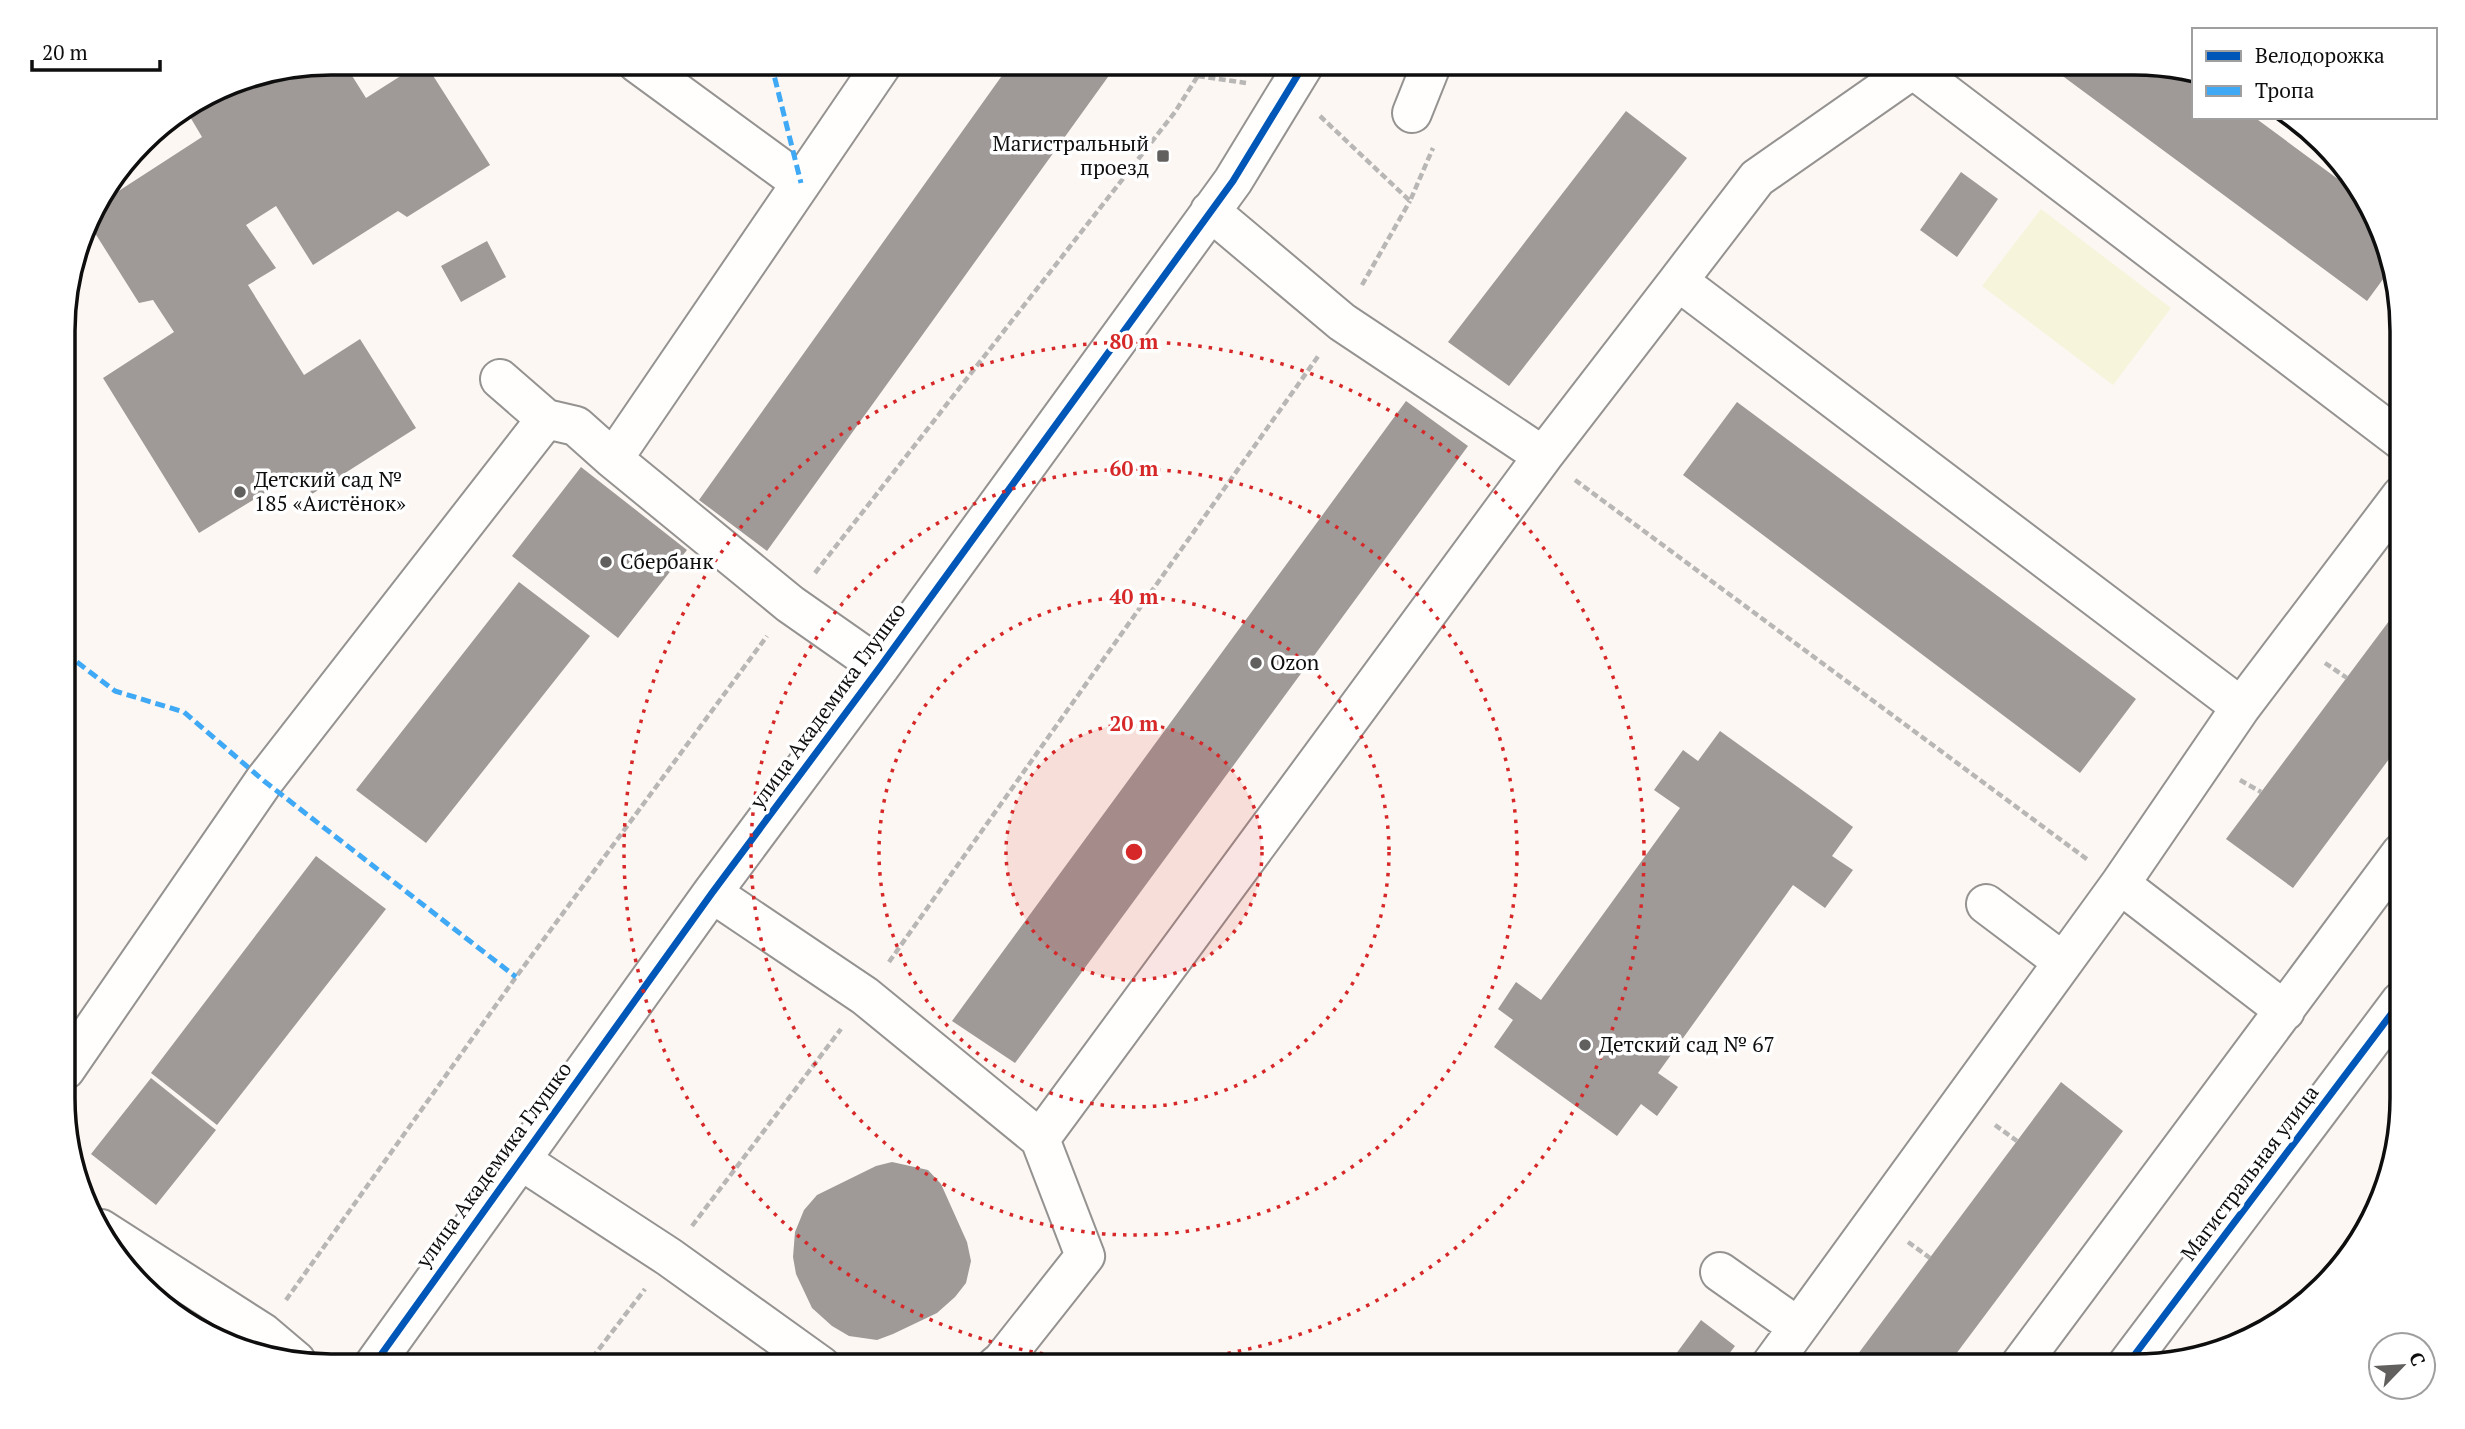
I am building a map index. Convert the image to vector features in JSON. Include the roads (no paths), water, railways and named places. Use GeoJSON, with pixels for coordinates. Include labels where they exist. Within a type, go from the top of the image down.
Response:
{"type":"FeatureCollection","features":[{"type":"Feature","properties":{"kind":"street"},"geometry":{"type":"LineString","coordinates":[[654,75],[802,183]]}},
{"type":"Feature","properties":{"kind":"street"},"geometry":{"type":"LineString","coordinates":[[613,460],[875,75]]}},
{"type":"Feature","properties":{"kind":"street"},"geometry":{"type":"LineString","coordinates":[[1424,128],[1431,75]]}},
{"type":"Feature","properties":{"kind":"street"},"geometry":{"type":"LineString","coordinates":[[1040,1139],[1543,456],[1756,178],[1902,75]]}},
{"type":"Feature","properties":{"kind":"street"},"geometry":{"type":"LineString","coordinates":[[1927,75],[2390,432]]}},
{"type":"Feature","properties":{"kind":"street","name":"улица Академика Глушко"},"geometry":{"type":"LineString","coordinates":[[381,1354],[712,893],[880,667],[1233,181],[1298,76]]}},
{"type":"Feature","properties":{"kind":"street"},"geometry":{"type":"LineString","coordinates":[[1210,211],[1342,322],[1543,456]]}},
{"type":"Feature","properties":{"kind":"street"},"geometry":{"type":"LineString","coordinates":[[1678,281],[2241,707]]}},
{"type":"Feature","properties":{"kind":"street"},"geometry":{"type":"LineString","coordinates":[[500,379],[546,419],[576,426],[613,460],[790,604],[880,667]]}},
{"type":"Feature","properties":{"kind":"street"},"geometry":{"type":"LineString","coordinates":[[75,1055],[264,781],[546,419]]}},
{"type":"Feature","properties":{"kind":"street"},"geometry":{"type":"LineString","coordinates":[[1779,1354],[2120,884],[2241,707],[2390,511]]}},
{"type":"Feature","properties":{"kind":"street"},"geometry":{"type":"LineString","coordinates":[[2029,1354],[2390,868]]}},
{"type":"Feature","properties":{"kind":"street"},"geometry":{"type":"LineString","coordinates":[[2120,884],[2285,1011]]}},
{"type":"Feature","properties":{"kind":"street"},"geometry":{"type":"LineString","coordinates":[[712,893],[865,996],[1040,1139],[1085,1256],[1008,1354]]}},
{"type":"Feature","properties":{"kind":"street"},"geometry":{"type":"LineString","coordinates":[[1986,905],[2063,962]]}},
{"type":"Feature","properties":{"kind":"street","name":"Магистральная улица"},"geometry":{"type":"LineString","coordinates":[[2136,1354],[2390,1017]]}},
{"type":"Feature","properties":{"kind":"street"},"geometry":{"type":"LineString","coordinates":[[519,1159],[669,1257],[804,1354]]}},
{"type":"Feature","properties":{"kind":"street"},"geometry":{"type":"LineString","coordinates":[[117,1239],[263,1332],[283,1349]]}},
{"type":"Feature","properties":{"kind":"street"},"geometry":{"type":"LineString","coordinates":[[1720,1272],[1798,1327]]}},
{"type":"Feature","properties":{"kind":"place","name":"Магистральный проезд"},"geometry":{"type":"Point","coordinates":[1163,156]}},
{"type":"Feature","properties":{"kind":"place","name":"Детский сад № 185 «Аистёнок»"},"geometry":{"type":"Point","coordinates":[240,492]}},
{"type":"Feature","properties":{"kind":"place","name":"Сбербанк"},"geometry":{"type":"Point","coordinates":[606,562]}},
{"type":"Feature","properties":{"kind":"place","name":"Ozon"},"geometry":{"type":"Point","coordinates":[1256,663]}},
{"type":"Feature","properties":{"kind":"place","name":"Детский сад № 67"},"geometry":{"type":"Point","coordinates":[1585,1045]}}]}
